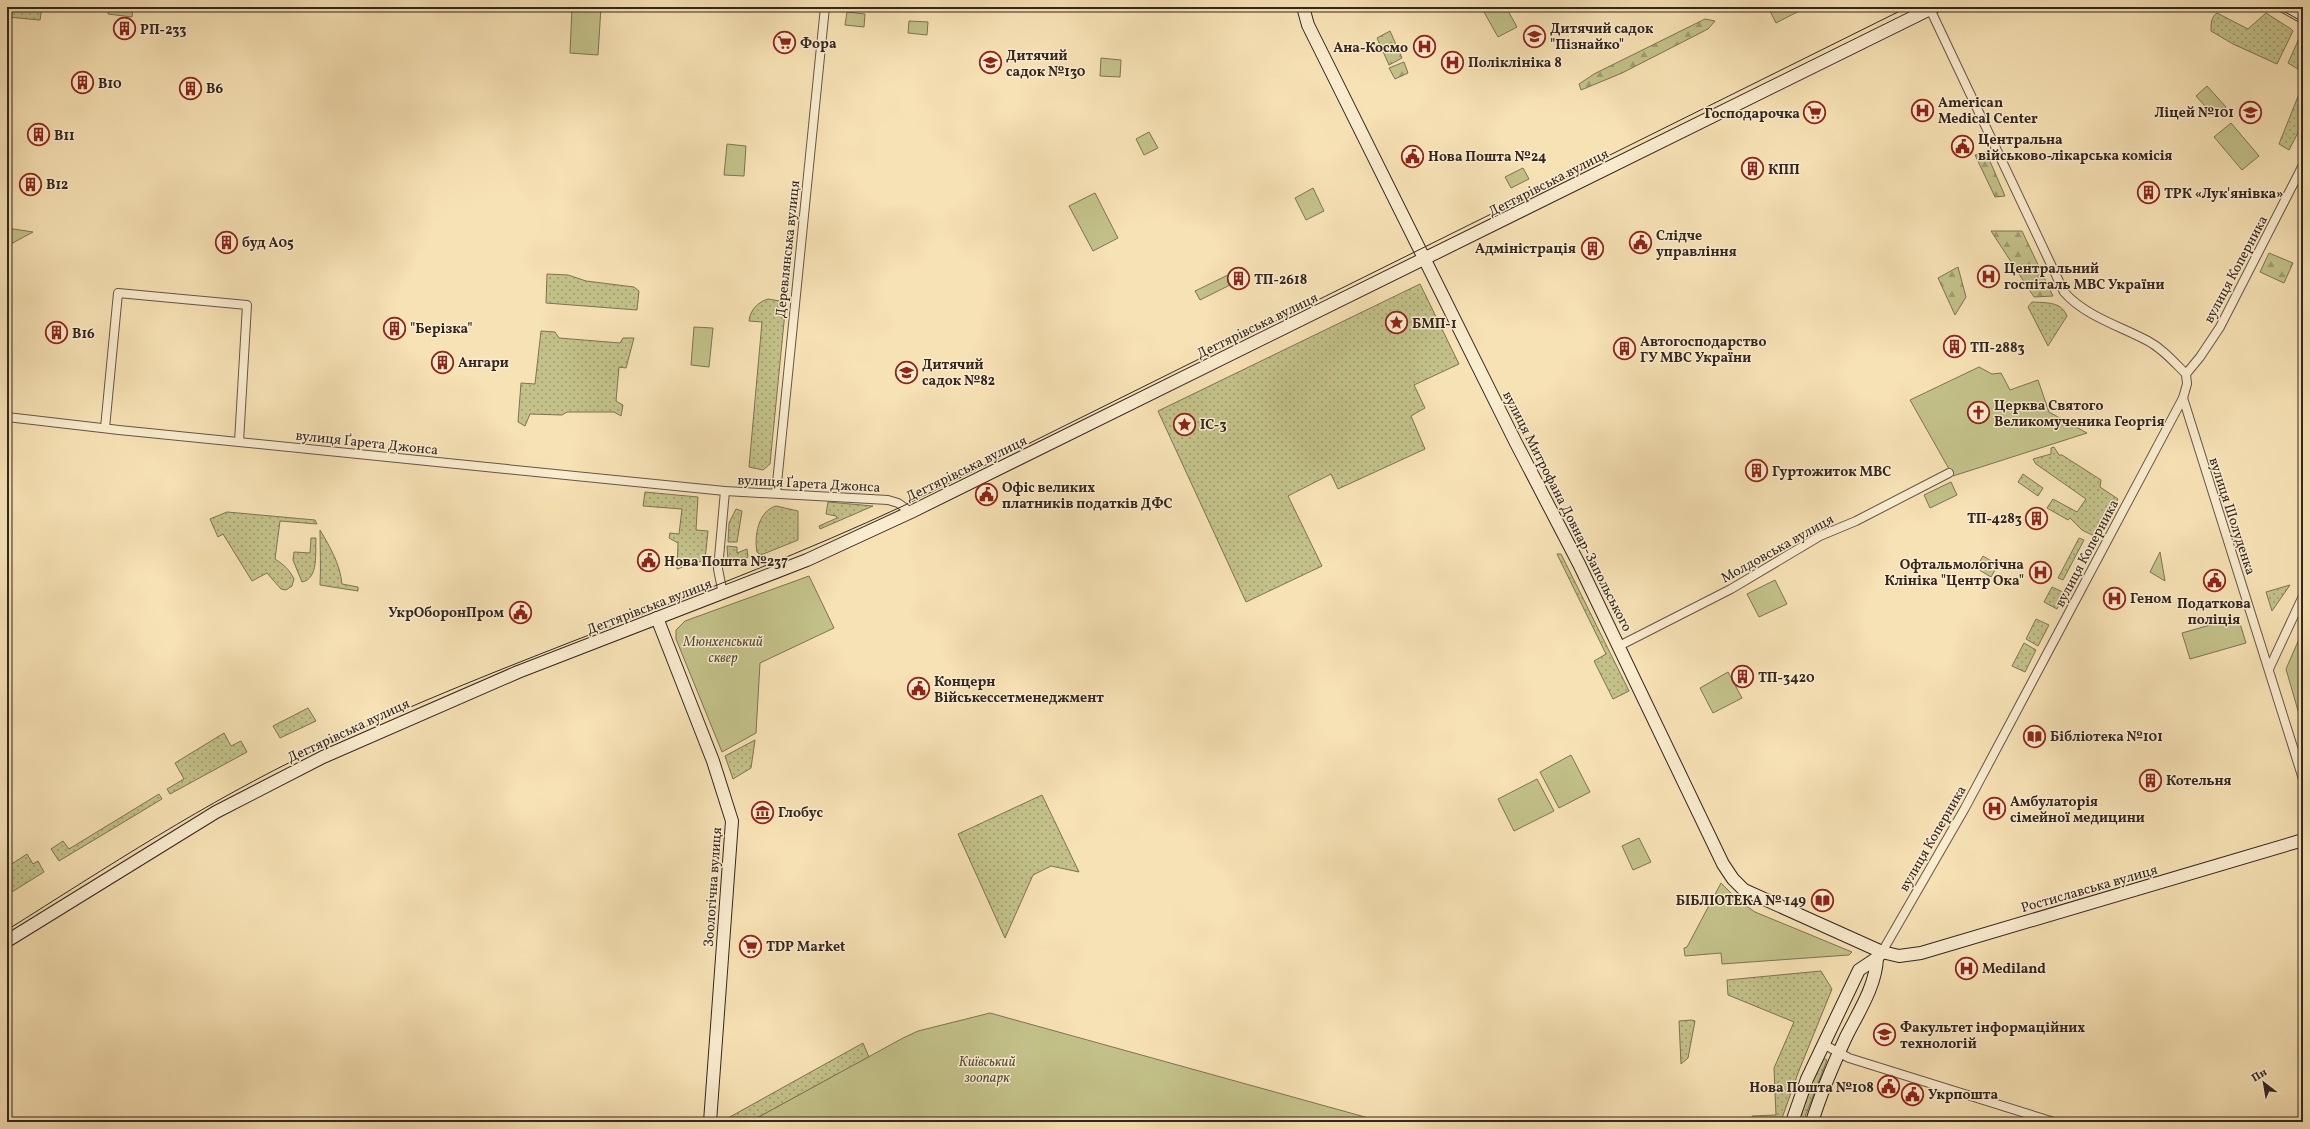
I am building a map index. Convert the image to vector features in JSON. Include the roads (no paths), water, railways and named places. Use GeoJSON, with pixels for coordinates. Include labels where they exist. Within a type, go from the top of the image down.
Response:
{"type":"FeatureCollection","features":[{"type":"Feature","properties":{"kind":"street","name":"Деревлянська вулиця"},"geometry":{"type":"LineString","coordinates":[[776,493],[825,7]]}},
{"type":"Feature","properties":{"kind":"street","name":"вулиця Митрофана Довнар-Запольського"},"geometry":{"type":"LineString","coordinates":[[1304,7],[1308,25],[1619,646],[1723,864],[1733,879],[1748,892],[1880,955]]}},
{"type":"Feature","properties":{"kind":"street"},"geometry":{"type":"LineString","coordinates":[[2281,7],[2303,19]]}},
{"type":"Feature","properties":{"kind":"street","name":"Дегтярівська вулиця"},"geometry":{"type":"LineString","coordinates":[[7,941],[197,824],[322,757],[518,672],[723,594],[807,560],[911,512],[1425,260],[1932,8]]}},
{"type":"Feature","properties":{"kind":"street"},"geometry":{"type":"LineString","coordinates":[[1932,8],[2064,292],[2083,308],[2150,342],[2169,356],[2186,374]]}},
{"type":"Feature","properties":{"kind":"street","name":"вулиця Коперника"},"geometry":{"type":"LineString","coordinates":[[1880,955],[1965,808],[2183,398],[2187,384],[2186,374],[2200,357],[2220,327],[2303,165]]}},
{"type":"Feature","properties":{"kind":"street"},"geometry":{"type":"LineString","coordinates":[[105,428],[118,293],[247,305],[239,442]]}},
{"type":"Feature","properties":{"kind":"street","name":"вулиця Шолуденка"},"geometry":{"type":"LineString","coordinates":[[2183,398],[2303,779]]}},
{"type":"Feature","properties":{"kind":"street","name":"вулиця Ґарета Джонса"},"geometry":{"type":"LineString","coordinates":[[7,417],[725,491],[888,500],[898,503],[911,512]]}},
{"type":"Feature","properties":{"kind":"street","name":"Молдовська вулиця"},"geometry":{"type":"LineString","coordinates":[[1619,646],[1731,589],[1820,536],[1856,521],[1949,473]]}},
{"type":"Feature","properties":{"kind":"street","name":"вулиця Ґарета Джонса"},"geometry":{"type":"LineString","coordinates":[[723,594],[719,581],[718,563],[725,491]]}},
{"type":"Feature","properties":{"kind":"street"},"geometry":{"type":"LineString","coordinates":[[2268,669],[2303,596]]}},
{"type":"Feature","properties":{"kind":"street","name":"Зоологічна вулиця"},"geometry":{"type":"LineString","coordinates":[[657,618],[713,760],[732,821],[710,1122]]}},
{"type":"Feature","properties":{"kind":"street","name":"Ростиславська вулиця"},"geometry":{"type":"LineString","coordinates":[[1880,955],[1899,956],[1921,953],[2303,840]]}},
{"type":"Feature","properties":{"kind":"street"},"geometry":{"type":"LineString","coordinates":[[1792,1122],[1807,1079],[1859,970],[1880,955]]}},
{"type":"Feature","properties":{"kind":"street"},"geometry":{"type":"LineString","coordinates":[[1812,1122],[1819,1098],[1838,1053],[1875,975],[1880,955]]}},
{"type":"Feature","properties":{"kind":"street"},"geometry":{"type":"LineString","coordinates":[[1823,1044],[1838,1053],[2054,1122]]}},
{"type":"Feature","properties":{"kind":"tram line"},"geometry":{"type":"LineString","coordinates":[[7,930],[196,813],[313,751],[459,687],[830,539],[903,506],[1908,7]]}},
{"type":"Feature","properties":{"kind":"tram line"},"geometry":{"type":"LineString","coordinates":[[2276,7],[2303,22]]}},
{"type":"Feature","properties":{"kind":"place","name":"РП-233"},"geometry":{"type":"Point","coordinates":[124,29]}},
{"type":"Feature","properties":{"kind":"place","name":"Дитячий садок \"Пізнайко\""},"geometry":{"type":"Point","coordinates":[1535,36]}},
{"type":"Feature","properties":{"kind":"place","name":"Фора"},"geometry":{"type":"Point","coordinates":[785,43]}},
{"type":"Feature","properties":{"kind":"place","name":"Ана-Космо"},"geometry":{"type":"Point","coordinates":[1424,47]}},
{"type":"Feature","properties":{"kind":"place","name":"Поліклініка 8"},"geometry":{"type":"Point","coordinates":[1453,62]}},
{"type":"Feature","properties":{"kind":"place","name":"Дитячий садок №130"},"geometry":{"type":"Point","coordinates":[991,63]}},
{"type":"Feature","properties":{"kind":"place","name":"B10"},"geometry":{"type":"Point","coordinates":[82,83]}},
{"type":"Feature","properties":{"kind":"place","name":"B6"},"geometry":{"type":"Point","coordinates":[190,88]}},
{"type":"Feature","properties":{"kind":"place","name":"American Medical Center"},"geometry":{"type":"Point","coordinates":[1922,110]}},
{"type":"Feature","properties":{"kind":"place","name":"Ліцей №101"},"geometry":{"type":"Point","coordinates":[2250,112]}},
{"type":"Feature","properties":{"kind":"place","name":"Господарочка"},"geometry":{"type":"Point","coordinates":[1815,113]}},
{"type":"Feature","properties":{"kind":"place","name":"B11"},"geometry":{"type":"Point","coordinates":[39,135]}},
{"type":"Feature","properties":{"kind":"place","name":"Центральна військово-лікарська комісія"},"geometry":{"type":"Point","coordinates":[1962,147]}},
{"type":"Feature","properties":{"kind":"place","name":"Нова Пошта №24"},"geometry":{"type":"Point","coordinates":[1412,156]}},
{"type":"Feature","properties":{"kind":"place","name":"КПП"},"geometry":{"type":"Point","coordinates":[1752,169]}},
{"type":"Feature","properties":{"kind":"place","name":"B12"},"geometry":{"type":"Point","coordinates":[30,184]}},
{"type":"Feature","properties":{"kind":"place","name":"ТРК «Лук'янівка»"},"geometry":{"type":"Point","coordinates":[2149,193]}},
{"type":"Feature","properties":{"kind":"place","name":"буд А05"},"geometry":{"type":"Point","coordinates":[226,242]}},
{"type":"Feature","properties":{"kind":"place","name":"Слідче управління"},"geometry":{"type":"Point","coordinates":[1641,243]}},
{"type":"Feature","properties":{"kind":"place","name":"Адміністрація"},"geometry":{"type":"Point","coordinates":[1592,248]}},
{"type":"Feature","properties":{"kind":"place","name":"Центральний госпіталь МВС України"},"geometry":{"type":"Point","coordinates":[1988,276]}},
{"type":"Feature","properties":{"kind":"place","name":"ТП-2618"},"geometry":{"type":"Point","coordinates":[1239,279]}},
{"type":"Feature","properties":{"kind":"place","name":"БМП-1"},"geometry":{"type":"Point","coordinates":[1397,323]}},
{"type":"Feature","properties":{"kind":"place","name":"\"Берізка\""},"geometry":{"type":"Point","coordinates":[395,328]}},
{"type":"Feature","properties":{"kind":"place","name":"B16"},"geometry":{"type":"Point","coordinates":[57,333]}},
{"type":"Feature","properties":{"kind":"place","name":"ТП-2883"},"geometry":{"type":"Point","coordinates":[1954,347]}},
{"type":"Feature","properties":{"kind":"place","name":"Автогосподарство ГУ МВС України"},"geometry":{"type":"Point","coordinates":[1625,349]}},
{"type":"Feature","properties":{"kind":"place","name":"Ангари"},"geometry":{"type":"Point","coordinates":[442,362]}},
{"type":"Feature","properties":{"kind":"place","name":"Дитячий садок №82"},"geometry":{"type":"Point","coordinates":[906,372]}},
{"type":"Feature","properties":{"kind":"place","name":"Церква Святого Великомученика Георгія"},"geometry":{"type":"Point","coordinates":[1979,413]}},
{"type":"Feature","properties":{"kind":"place","name":"ІС-3"},"geometry":{"type":"Point","coordinates":[1184,424]}},
{"type":"Feature","properties":{"kind":"place","name":"Гуртожиток МВС"},"geometry":{"type":"Point","coordinates":[1757,471]}},
{"type":"Feature","properties":{"kind":"place","name":"Офіс великих платників податків ДФС"},"geometry":{"type":"Point","coordinates":[986,495]}},
{"type":"Feature","properties":{"kind":"place","name":"ТП-4283"},"geometry":{"type":"Point","coordinates":[2037,518]}},
{"type":"Feature","properties":{"kind":"place","name":"Нова Пошта №237"},"geometry":{"type":"Point","coordinates":[649,561]}},
{"type":"Feature","properties":{"kind":"place","name":"Офтальмологічна Клініка \"Центр Ока\""},"geometry":{"type":"Point","coordinates":[2040,572]}},
{"type":"Feature","properties":{"kind":"place","name":"Податкова поліція"},"geometry":{"type":"Point","coordinates":[2214,581]}},
{"type":"Feature","properties":{"kind":"place","name":"Геном"},"geometry":{"type":"Point","coordinates":[2115,598]}},
{"type":"Feature","properties":{"kind":"place","name":"УкрОборонПром"},"geometry":{"type":"Point","coordinates":[520,612]}},
{"type":"Feature","properties":{"kind":"place","name":"ТП-3420"},"geometry":{"type":"Point","coordinates":[1743,677]}},
{"type":"Feature","properties":{"kind":"place","name":"Концерн Військессетменеджмент"},"geometry":{"type":"Point","coordinates":[918,689]}},
{"type":"Feature","properties":{"kind":"place","name":"Бібліотека №101"},"geometry":{"type":"Point","coordinates":[2034,736]}},
{"type":"Feature","properties":{"kind":"place","name":"Котельня"},"geometry":{"type":"Point","coordinates":[2151,780]}},
{"type":"Feature","properties":{"kind":"place","name":"Амбулаторія сімейної медицини"},"geometry":{"type":"Point","coordinates":[1995,809]}},
{"type":"Feature","properties":{"kind":"place","name":"Глобус"},"geometry":{"type":"Point","coordinates":[762,812]}},
{"type":"Feature","properties":{"kind":"place","name":"БІБЛІОТЕКА № 149"},"geometry":{"type":"Point","coordinates":[1822,900]}},
{"type":"Feature","properties":{"kind":"place","name":"TDP Market"},"geometry":{"type":"Point","coordinates":[750,946]}},
{"type":"Feature","properties":{"kind":"place","name":"Mediland"},"geometry":{"type":"Point","coordinates":[1966,968]}},
{"type":"Feature","properties":{"kind":"place","name":"Факультет інформаційних технологій"},"geometry":{"type":"Point","coordinates":[1885,1035]}},
{"type":"Feature","properties":{"kind":"place","name":"Нова Пошта №108"},"geometry":{"type":"Point","coordinates":[1889,1087]}},
{"type":"Feature","properties":{"kind":"place","name":"Укрпошта"},"geometry":{"type":"Point","coordinates":[1912,1094]}},
{"type":"Feature","properties":{"kind":"park label","name":"Мюнхенський сквер"},"geometry":{"type":"Point","coordinates":[723,650]}},
{"type":"Feature","properties":{"kind":"park label","name":"Київський зоопарк"},"geometry":{"type":"Point","coordinates":[987,1070]}}]}
